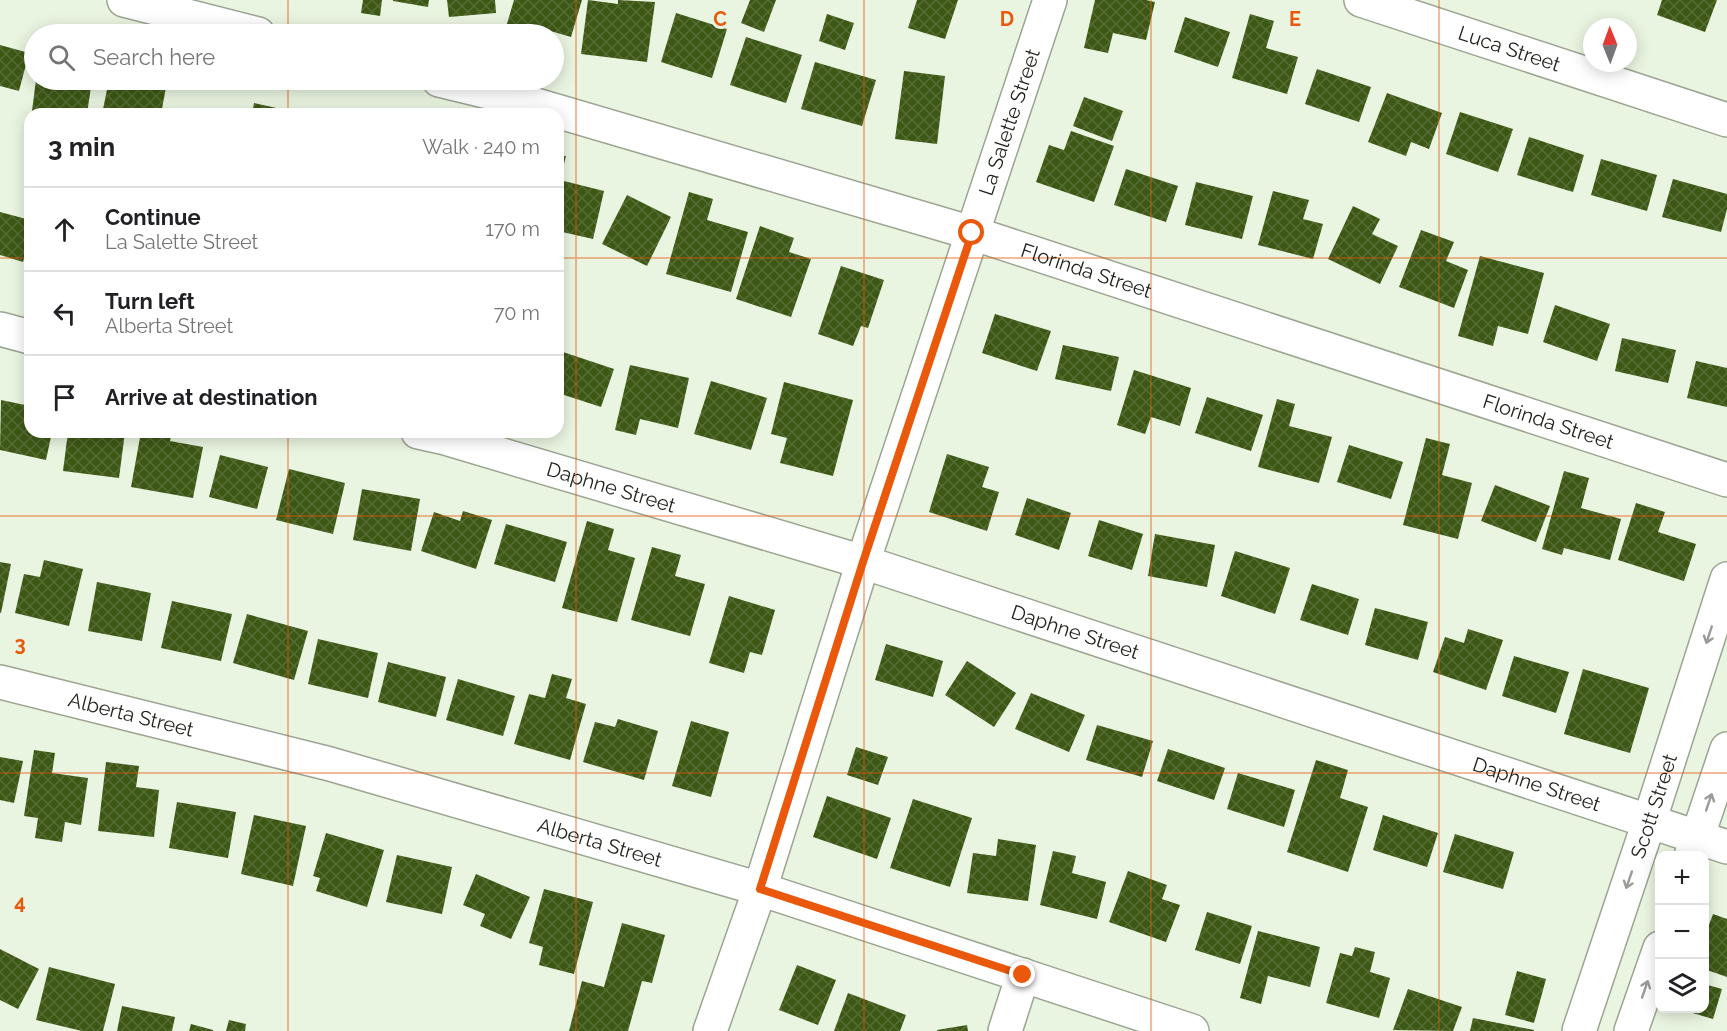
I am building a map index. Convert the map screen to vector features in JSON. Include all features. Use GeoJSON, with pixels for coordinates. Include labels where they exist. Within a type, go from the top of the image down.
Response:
{"type":"FeatureCollection","features":[{"type":"Feature","properties":{"kind":"street"},"geometry":{"type":"LineString","coordinates":[[124,0],[219,24]]}},
{"type":"Feature","properties":{"kind":"street","name":"La Salette Street"},"geometry":{"type":"LineString","coordinates":[[710,1031],[760,889],[863,562],[1050,0]]}},
{"type":"Feature","properties":{"kind":"street","name":"Luca Street"},"geometry":{"type":"LineString","coordinates":[[1361,0],[1727,120]]}},
{"type":"Feature","properties":{"kind":"street","name":"Florinda Street"},"geometry":{"type":"LineString","coordinates":[[480,90],[546,108]]}},
{"type":"Feature","properties":{"kind":"street","name":"Florinda Street"},"geometry":{"type":"LineString","coordinates":[[564,113],[972,233],[1727,480]]}},
{"type":"Feature","properties":{"kind":"street"},"geometry":{"type":"LineString","coordinates":[[0,329],[24,335]]}},
{"type":"Feature","properties":{"kind":"street","name":"Daphne Street"},"geometry":{"type":"LineString","coordinates":[[445,438],[863,562],[1649,822],[1705,847]]}},
{"type":"Feature","properties":{"kind":"street","name":"Scott Street"},"geometry":{"type":"LineString","coordinates":[[1579,1031],[1727,579]]}},
{"type":"Feature","properties":{"kind":"street","name":"Alberta Street"},"geometry":{"type":"LineString","coordinates":[[0,682],[330,764],[760,889],[1192,1031]]}},
{"type":"Feature","properties":{"kind":"street"},"geometry":{"type":"LineString","coordinates":[[1705,847],[1727,750]]}},
{"type":"Feature","properties":{"kind":"street"},"geometry":{"type":"LineString","coordinates":[[1631,1031],[1655,959]]}},
{"type":"Feature","properties":{"kind":"street"},"geometry":{"type":"LineString","coordinates":[[1005,1031],[1023,975]]}},
{"type":"Feature","properties":{"kind":"building"},"geometry":{"type":"Polygon","coordinates":[[[363,0],[382,0],[380,16],[361,13],[363,0]]]}},
{"type":"Feature","properties":{"kind":"building"},"geometry":{"type":"Polygon","coordinates":[[[393,0],[429,0],[428,7],[393,0]]]}},
{"type":"Feature","properties":{"kind":"building"},"geometry":{"type":"Polygon","coordinates":[[[447,0],[495,0],[496,13],[449,17],[447,0]]]}},
{"type":"Feature","properties":{"kind":"building"},"geometry":{"type":"Polygon","coordinates":[[[514,0],[582,0],[571,37],[564,35],[564,24],[507,24],[514,0]]]}},
{"type":"Feature","properties":{"kind":"building"},"geometry":{"type":"Polygon","coordinates":[[[588,0],[618,4],[618,0],[655,2],[647,62],[581,54],[588,0]]]}},
{"type":"Feature","properties":{"kind":"building"},"geometry":{"type":"Polygon","coordinates":[[[750,0],[776,0],[764,32],[741,23],[750,0]]]}},
{"type":"Feature","properties":{"kind":"building"},"geometry":{"type":"Polygon","coordinates":[[[917,0],[958,0],[945,39],[908,28],[917,0]]]}},
{"type":"Feature","properties":{"kind":"building"},"geometry":{"type":"Polygon","coordinates":[[[1095,0],[1155,2],[1146,40],[1113,33],[1108,53],[1084,48],[1095,0]]]}},
{"type":"Feature","properties":{"kind":"building"},"geometry":{"type":"Polygon","coordinates":[[[1662,0],[1717,0],[1705,32],[1657,15],[1662,0]]]}},
{"type":"Feature","properties":{"kind":"building"},"geometry":{"type":"Polygon","coordinates":[[[676,13],[727,29],[712,78],[661,62],[676,13]]]}},
{"type":"Feature","properties":{"kind":"building"},"geometry":{"type":"Polygon","coordinates":[[[827,14],[854,23],[845,50],[819,41],[827,14]]]}},
{"type":"Feature","properties":{"kind":"building"},"geometry":{"type":"Polygon","coordinates":[[[1250,14],[1274,21],[1266,48],[1298,57],[1287,94],[1232,78],[1250,14]]]}},
{"type":"Feature","properties":{"kind":"building"},"geometry":{"type":"Polygon","coordinates":[[[1185,17],[1230,32],[1218,67],[1174,52],[1185,17]]]}},
{"type":"Feature","properties":{"kind":"building"},"geometry":{"type":"Polygon","coordinates":[[[746,37],[802,55],[786,103],[730,85],[746,37]]]}},
{"type":"Feature","properties":{"kind":"building"},"geometry":{"type":"Polygon","coordinates":[[[0,45],[24,52],[24,72],[19,91],[0,86],[0,45]]]}},
{"type":"Feature","properties":{"kind":"building"},"geometry":{"type":"Polygon","coordinates":[[[815,62],[876,80],[862,126],[801,109],[815,62]]]}},
{"type":"Feature","properties":{"kind":"building"},"geometry":{"type":"Polygon","coordinates":[[[1317,69],[1371,87],[1359,122],[1305,104],[1317,69]]]}},
{"type":"Feature","properties":{"kind":"building"},"geometry":{"type":"Polygon","coordinates":[[[904,71],[945,76],[937,144],[895,139],[904,71]]]}},
{"type":"Feature","properties":{"kind":"building"},"geometry":{"type":"Polygon","coordinates":[[[35,90],[91,90],[88,108],[32,108],[35,90]]]}},
{"type":"Feature","properties":{"kind":"building"},"geometry":{"type":"Polygon","coordinates":[[[107,90],[166,90],[162,108],[103,108],[107,90]]]}},
{"type":"Feature","properties":{"kind":"building"},"geometry":{"type":"Polygon","coordinates":[[[1387,93],[1442,113],[1429,149],[1411,142],[1406,156],[1368,142],[1387,93]]]}},
{"type":"Feature","properties":{"kind":"building"},"geometry":{"type":"Polygon","coordinates":[[[1084,97],[1123,111],[1112,141],[1073,126],[1084,97]]]}},
{"type":"Feature","properties":{"kind":"building"},"geometry":{"type":"Polygon","coordinates":[[[254,103],[276,108],[253,108],[254,103]]]}},
{"type":"Feature","properties":{"kind":"building"},"geometry":{"type":"Polygon","coordinates":[[[1460,112],[1513,129],[1498,172],[1446,154],[1460,112]]]}},
{"type":"Feature","properties":{"kind":"building"},"geometry":{"type":"Polygon","coordinates":[[[1071,131],[1114,146],[1094,202],[1036,182],[1049,145],[1064,150],[1071,131]]]}},
{"type":"Feature","properties":{"kind":"building"},"geometry":{"type":"Polygon","coordinates":[[[1529,137],[1584,155],[1573,192],[1517,175],[1529,137]]]}},
{"type":"Feature","properties":{"kind":"building"},"geometry":{"type":"Polygon","coordinates":[[[1601,159],[1657,175],[1647,211],[1591,195],[1601,159]]]}},
{"type":"Feature","properties":{"kind":"building"},"geometry":{"type":"Polygon","coordinates":[[[1126,169],[1178,186],[1166,222],[1114,205],[1126,169]]]}},
{"type":"Feature","properties":{"kind":"building"},"geometry":{"type":"Polygon","coordinates":[[[1673,179],[1727,194],[1727,209],[1721,232],[1662,217],[1673,179]]]}},
{"type":"Feature","properties":{"kind":"building"},"geometry":{"type":"Polygon","coordinates":[[[564,181],[604,191],[593,239],[564,232],[564,181]]]}},
{"type":"Feature","properties":{"kind":"building"},"geometry":{"type":"Polygon","coordinates":[[[1196,182],[1253,196],[1242,239],[1185,225],[1196,182]]]}},
{"type":"Feature","properties":{"kind":"building"},"geometry":{"type":"Polygon","coordinates":[[[1273,191],[1309,200],[1303,219],[1323,224],[1313,259],[1258,245],[1273,191]]]}},
{"type":"Feature","properties":{"kind":"building"},"geometry":{"type":"Polygon","coordinates":[[[689,192],[713,199],[707,220],[748,232],[731,292],[666,274],[689,192]]]}},
{"type":"Feature","properties":{"kind":"building"},"geometry":{"type":"Polygon","coordinates":[[[627,195],[671,217],[647,266],[602,244],[627,195]]]}},
{"type":"Feature","properties":{"kind":"building"},"geometry":{"type":"Polygon","coordinates":[[[1353,206],[1380,219],[1372,234],[1398,246],[1380,284],[1328,259],[1353,206]]]}},
{"type":"Feature","properties":{"kind":"building"},"geometry":{"type":"Polygon","coordinates":[[[0,212],[24,218],[23,262],[0,255],[0,212]]]}},
{"type":"Feature","properties":{"kind":"building"},"geometry":{"type":"Polygon","coordinates":[[[760,226],[794,238],[789,252],[811,259],[791,317],[736,299],[760,226]]]}},
{"type":"Feature","properties":{"kind":"building"},"geometry":{"type":"Polygon","coordinates":[[[1421,230],[1454,242],[1446,261],[1468,270],[1454,308],[1399,287],[1421,230]]]}},
{"type":"Feature","properties":{"kind":"building"},"geometry":{"type":"Polygon","coordinates":[[[1480,256],[1544,273],[1528,334],[1498,326],[1493,346],[1458,336],[1480,256]]]}},
{"type":"Feature","properties":{"kind":"building"},"geometry":{"type":"Polygon","coordinates":[[[841,266],[884,280],[868,328],[861,326],[853,346],[818,334],[841,266]]]}},
{"type":"Feature","properties":{"kind":"building"},"geometry":{"type":"Polygon","coordinates":[[[1555,305],[1610,324],[1597,361],[1543,342],[1555,305]]]}},
{"type":"Feature","properties":{"kind":"building"},"geometry":{"type":"Polygon","coordinates":[[[995,314],[1051,331],[1037,371],[982,353],[995,314]]]}},
{"type":"Feature","properties":{"kind":"building"},"geometry":{"type":"Polygon","coordinates":[[[1622,338],[1676,350],[1668,383],[1615,371],[1622,338]]]}},
{"type":"Feature","properties":{"kind":"building"},"geometry":{"type":"Polygon","coordinates":[[[1063,345],[1119,357],[1111,391],[1055,379],[1063,345]]]}},
{"type":"Feature","properties":{"kind":"building"},"geometry":{"type":"Polygon","coordinates":[[[564,352],[614,369],[601,407],[564,395],[564,352]]]}},
{"type":"Feature","properties":{"kind":"building"},"geometry":{"type":"Polygon","coordinates":[[[1696,361],[1727,368],[1727,407],[1687,398],[1696,361]]]}},
{"type":"Feature","properties":{"kind":"building"},"geometry":{"type":"Polygon","coordinates":[[[630,365],[689,378],[678,428],[640,419],[636,435],[615,430],[630,365]]]}},
{"type":"Feature","properties":{"kind":"building"},"geometry":{"type":"Polygon","coordinates":[[[1134,370],[1191,388],[1180,426],[1151,417],[1145,434],[1117,425],[1134,370]]]}},
{"type":"Feature","properties":{"kind":"building"},"geometry":{"type":"Polygon","coordinates":[[[711,381],[767,398],[751,450],[694,434],[711,381]]]}},
{"type":"Feature","properties":{"kind":"building"},"geometry":{"type":"Polygon","coordinates":[[[784,382],[853,400],[833,476],[780,463],[787,438],[771,434],[784,382]]]}},
{"type":"Feature","properties":{"kind":"building"},"geometry":{"type":"Polygon","coordinates":[[[1207,397],[1263,415],[1251,451],[1195,433],[1207,397]]]}},
{"type":"Feature","properties":{"kind":"building"},"geometry":{"type":"Polygon","coordinates":[[[1277,399],[1295,404],[1289,426],[1332,437],[1319,483],[1258,467],[1277,399]]]}},
{"type":"Feature","properties":{"kind":"building"},"geometry":{"type":"Polygon","coordinates":[[[1,400],[24,405],[24,438],[51,438],[46,460],[0,450],[1,400]]]}},
{"type":"Feature","properties":{"kind":"building"},"geometry":{"type":"Polygon","coordinates":[[[67,438],[124,438],[119,478],[63,471],[67,438]]]}},
{"type":"Feature","properties":{"kind":"building"},"geometry":{"type":"Polygon","coordinates":[[[140,438],[171,438],[170,441],[203,447],[193,498],[131,487],[140,438]]]}},
{"type":"Feature","properties":{"kind":"building"},"geometry":{"type":"Polygon","coordinates":[[[1426,438],[1450,444],[1442,475],[1472,483],[1458,539],[1403,525],[1426,438]]]}},
{"type":"Feature","properties":{"kind":"building"},"geometry":{"type":"Polygon","coordinates":[[[1349,445],[1403,462],[1391,499],[1337,482],[1349,445]]]}},
{"type":"Feature","properties":{"kind":"building"},"geometry":{"type":"Polygon","coordinates":[[[947,454],[989,467],[982,487],[999,492],[987,531],[929,512],[947,454]]]}},
{"type":"Feature","properties":{"kind":"building"},"geometry":{"type":"Polygon","coordinates":[[[220,455],[268,467],[257,509],[209,497],[220,455]]]}},
{"type":"Feature","properties":{"kind":"building"},"geometry":{"type":"Polygon","coordinates":[[[289,469],[345,483],[333,534],[276,520],[289,469]]]}},
{"type":"Feature","properties":{"kind":"building"},"geometry":{"type":"Polygon","coordinates":[[[1564,471],[1589,478],[1581,508],[1621,519],[1610,560],[1564,548],[1562,555],[1542,549],[1564,471]]]}},
{"type":"Feature","properties":{"kind":"building"},"geometry":{"type":"Polygon","coordinates":[[[1495,485],[1550,506],[1536,542],[1481,521],[1495,485]]]}},
{"type":"Feature","properties":{"kind":"building"},"geometry":{"type":"Polygon","coordinates":[[[362,489],[420,499],[411,551],[353,540],[362,489]]]}},
{"type":"Feature","properties":{"kind":"building"},"geometry":{"type":"Polygon","coordinates":[[[1027,498],[1071,513],[1059,550],[1015,535],[1027,498]]]}},
{"type":"Feature","properties":{"kind":"building"},"geometry":{"type":"Polygon","coordinates":[[[1636,503],[1665,512],[1658,532],[1696,544],[1684,581],[1618,560],[1636,503]]]}},
{"type":"Feature","properties":{"kind":"building"},"geometry":{"type":"Polygon","coordinates":[[[463,511],[492,520],[476,569],[421,551],[434,512],[460,521],[463,511]]]}},
{"type":"Feature","properties":{"kind":"building"},"geometry":{"type":"Polygon","coordinates":[[[1099,520],[1143,534],[1132,570],[1088,556],[1099,520]]]}},
{"type":"Feature","properties":{"kind":"building"},"geometry":{"type":"Polygon","coordinates":[[[587,521],[614,529],[608,550],[635,558],[617,622],[562,608],[587,521]]]}},
{"type":"Feature","properties":{"kind":"building"},"geometry":{"type":"Polygon","coordinates":[[[506,524],[567,542],[555,582],[494,564],[506,524]]]}},
{"type":"Feature","properties":{"kind":"building"},"geometry":{"type":"Polygon","coordinates":[[[1155,534],[1215,545],[1207,587],[1148,576],[1155,534]]]}},
{"type":"Feature","properties":{"kind":"building"},"geometry":{"type":"Polygon","coordinates":[[[652,547],[681,555],[675,576],[705,584],[690,636],[631,620],[652,547]]]}},
{"type":"Feature","properties":{"kind":"building"},"geometry":{"type":"Polygon","coordinates":[[[1235,551],[1290,568],[1275,614],[1221,596],[1235,551]]]}},
{"type":"Feature","properties":{"kind":"building"},"geometry":{"type":"Polygon","coordinates":[[[44,560],[83,569],[69,626],[15,613],[24,574],[40,577],[44,560]]]}},
{"type":"Feature","properties":{"kind":"building"},"geometry":{"type":"Polygon","coordinates":[[[0,562],[11,564],[1,613],[0,613],[0,562]]]}},
{"type":"Feature","properties":{"kind":"building"},"geometry":{"type":"Polygon","coordinates":[[[97,582],[151,593],[142,641],[88,631],[97,582]]]}},
{"type":"Feature","properties":{"kind":"building"},"geometry":{"type":"Polygon","coordinates":[[[1312,584],[1359,599],[1348,635],[1300,620],[1312,584]]]}},
{"type":"Feature","properties":{"kind":"building"},"geometry":{"type":"Polygon","coordinates":[[[729,596],[775,610],[762,655],[750,652],[744,673],[709,663],[729,596]]]}},
{"type":"Feature","properties":{"kind":"building"},"geometry":{"type":"Polygon","coordinates":[[[172,601],[232,614],[221,661],[161,648],[172,601]]]}},
{"type":"Feature","properties":{"kind":"building"},"geometry":{"type":"Polygon","coordinates":[[[1375,608],[1428,622],[1418,660],[1365,645],[1375,608]]]}},
{"type":"Feature","properties":{"kind":"building"},"geometry":{"type":"Polygon","coordinates":[[[247,614],[308,631],[294,680],[233,663],[247,614]]]}},
{"type":"Feature","properties":{"kind":"building"},"geometry":{"type":"Polygon","coordinates":[[[1468,629],[1503,640],[1486,690],[1433,672],[1445,637],[1464,643],[1468,629]]]}},
{"type":"Feature","properties":{"kind":"building"},"geometry":{"type":"Polygon","coordinates":[[[318,639],[378,653],[368,698],[308,684],[318,639]]]}},
{"type":"Feature","properties":{"kind":"building"},"geometry":{"type":"Polygon","coordinates":[[[886,644],[943,661],[933,697],[875,680],[886,644]]]}},
{"type":"Feature","properties":{"kind":"building"},"geometry":{"type":"Polygon","coordinates":[[[1514,656],[1569,672],[1556,713],[1502,696],[1514,656]]]}},
{"type":"Feature","properties":{"kind":"building"},"geometry":{"type":"Polygon","coordinates":[[[967,661],[1016,693],[994,727],[945,695],[967,661]]]}},
{"type":"Feature","properties":{"kind":"building"},"geometry":{"type":"Polygon","coordinates":[[[388,662],[446,677],[436,717],[378,702],[388,662]]]}},
{"type":"Feature","properties":{"kind":"building"},"geometry":{"type":"Polygon","coordinates":[[[1583,669],[1649,688],[1630,753],[1564,734],[1583,669]]]}},
{"type":"Feature","properties":{"kind":"building"},"geometry":{"type":"Polygon","coordinates":[[[552,674],[572,679],[566,698],[586,704],[570,760],[514,744],[529,694],[545,698],[552,674]]]}},
{"type":"Feature","properties":{"kind":"building"},"geometry":{"type":"Polygon","coordinates":[[[458,679],[515,696],[503,736],[446,720],[458,679]]]}},
{"type":"Feature","properties":{"kind":"building"},"geometry":{"type":"Polygon","coordinates":[[[1031,693],[1085,715],[1069,752],[1015,729],[1031,693]]]}},
{"type":"Feature","properties":{"kind":"building"},"geometry":{"type":"Polygon","coordinates":[[[618,719],[658,731],[644,780],[583,762],[595,722],[615,727],[618,719]]]}},
{"type":"Feature","properties":{"kind":"building"},"geometry":{"type":"Polygon","coordinates":[[[691,721],[729,732],[711,797],[672,786],[691,721]]]}},
{"type":"Feature","properties":{"kind":"building"},"geometry":{"type":"Polygon","coordinates":[[[1097,725],[1153,741],[1142,777],[1086,760],[1097,725]]]}},
{"type":"Feature","properties":{"kind":"building"},"geometry":{"type":"Polygon","coordinates":[[[856,747],[888,757],[878,785],[847,775],[856,747]]]}},
{"type":"Feature","properties":{"kind":"building"},"geometry":{"type":"Polygon","coordinates":[[[1168,749],[1225,768],[1214,800],[1157,781],[1168,749]]]}},
{"type":"Feature","properties":{"kind":"building"},"geometry":{"type":"Polygon","coordinates":[[[34,750],[55,753],[52,773],[88,778],[81,825],[65,822],[62,842],[35,838],[38,818],[24,816],[34,750]]]}},
{"type":"Feature","properties":{"kind":"building"},"geometry":{"type":"Polygon","coordinates":[[[0,757],[23,761],[14,803],[0,800],[0,757]]]}},
{"type":"Feature","properties":{"kind":"building"},"geometry":{"type":"Polygon","coordinates":[[[1316,760],[1348,770],[1340,798],[1368,807],[1348,872],[1287,852],[1316,760]]]}},
{"type":"Feature","properties":{"kind":"building"},"geometry":{"type":"Polygon","coordinates":[[[106,762],[139,766],[136,787],[159,790],[154,837],[98,831],[106,762]]]}},
{"type":"Feature","properties":{"kind":"building"},"geometry":{"type":"Polygon","coordinates":[[[1238,773],[1295,790],[1284,827],[1227,809],[1238,773]]]}},
{"type":"Feature","properties":{"kind":"building"},"geometry":{"type":"Polygon","coordinates":[[[827,796],[891,818],[877,859],[813,837],[827,796]]]}},
{"type":"Feature","properties":{"kind":"building"},"geometry":{"type":"Polygon","coordinates":[[[913,799],[972,818],[950,887],[890,868],[913,799]]]}},
{"type":"Feature","properties":{"kind":"building"},"geometry":{"type":"Polygon","coordinates":[[[177,802],[236,812],[228,858],[169,848],[177,802]]]}},
{"type":"Feature","properties":{"kind":"building"},"geometry":{"type":"Polygon","coordinates":[[[254,815],[306,826],[293,886],[241,874],[254,815]]]}},
{"type":"Feature","properties":{"kind":"building"},"geometry":{"type":"Polygon","coordinates":[[[1383,815],[1438,833],[1427,867],[1373,850],[1383,815]]]}},
{"type":"Feature","properties":{"kind":"building"},"geometry":{"type":"Polygon","coordinates":[[[326,833],[384,850],[367,907],[316,891],[320,878],[313,876],[326,833]]]}},
{"type":"Feature","properties":{"kind":"building"},"geometry":{"type":"Polygon","coordinates":[[[1455,834],[1514,852],[1503,889],[1443,872],[1455,834]]]}},
{"type":"Feature","properties":{"kind":"building"},"geometry":{"type":"Polygon","coordinates":[[[998,839],[1036,845],[1028,901],[967,893],[973,853],[996,856],[998,839]]]}},
{"type":"Feature","properties":{"kind":"building"},"geometry":{"type":"Polygon","coordinates":[[[1053,851],[1076,856],[1072,873],[1106,882],[1097,919],[1040,905],[1053,851]]]}},
{"type":"Feature","properties":{"kind":"building"},"geometry":{"type":"Polygon","coordinates":[[[397,855],[452,867],[442,914],[386,902],[397,855]]]}},
{"type":"Feature","properties":{"kind":"building"},"geometry":{"type":"Polygon","coordinates":[[[1128,871],[1167,885],[1162,899],[1180,905],[1166,942],[1109,922],[1128,871]]]}},
{"type":"Feature","properties":{"kind":"building"},"geometry":{"type":"Polygon","coordinates":[[[476,874],[530,897],[511,939],[480,926],[485,914],[463,905],[476,874]]]}},
{"type":"Feature","properties":{"kind":"building"},"geometry":{"type":"Polygon","coordinates":[[[544,889],[593,902],[574,974],[539,965],[543,947],[529,943],[544,889]]]}},
{"type":"Feature","properties":{"kind":"building"},"geometry":{"type":"Polygon","coordinates":[[[1207,912],[1252,926],[1240,964],[1195,950],[1207,912]]]}},
{"type":"Feature","properties":{"kind":"building"},"geometry":{"type":"Polygon","coordinates":[[[1713,914],[1727,919],[1727,977],[1709,971],[1709,925],[1713,914]]]}},
{"type":"Feature","properties":{"kind":"building"},"geometry":{"type":"Polygon","coordinates":[[[622,923],[665,935],[652,983],[642,981],[628,1031],[569,1031],[582,981],[604,987],[622,923]]]}},
{"type":"Feature","properties":{"kind":"building"},"geometry":{"type":"Polygon","coordinates":[[[1258,931],[1320,947],[1310,987],[1268,976],[1261,1004],[1240,998],[1258,931]]]}},
{"type":"Feature","properties":{"kind":"building"},"geometry":{"type":"Polygon","coordinates":[[[1355,947],[1375,952],[1370,972],[1390,978],[1379,1018],[1326,1003],[1340,953],[1352,956],[1355,947]]]}},
{"type":"Feature","properties":{"kind":"building"},"geometry":{"type":"Polygon","coordinates":[[[0,949],[39,969],[18,1009],[0,1000],[0,949]]]}},
{"type":"Feature","properties":{"kind":"building"},"geometry":{"type":"Polygon","coordinates":[[[797,965],[836,980],[818,1025],[779,1010],[797,965]]]}},
{"type":"Feature","properties":{"kind":"building"},"geometry":{"type":"Polygon","coordinates":[[[49,967],[115,984],[103,1031],[82,1031],[36,1020],[49,967]]]}},
{"type":"Feature","properties":{"kind":"building"},"geometry":{"type":"Polygon","coordinates":[[[1517,971],[1546,979],[1534,1023],[1505,1015],[1517,971]]]}},
{"type":"Feature","properties":{"kind":"building"},"geometry":{"type":"Polygon","coordinates":[[[1709,985],[1722,989],[1713,1019],[1693,1013],[1709,1013],[1709,985]]]}},
{"type":"Feature","properties":{"kind":"building"},"geometry":{"type":"Polygon","coordinates":[[[1408,989],[1462,1007],[1453,1031],[1393,1030],[1408,989]]]}},
{"type":"Feature","properties":{"kind":"building"},"geometry":{"type":"Polygon","coordinates":[[[848,993],[906,1015],[900,1031],[834,1031],[848,993]]]}},
{"type":"Feature","properties":{"kind":"building"},"geometry":{"type":"Polygon","coordinates":[[[122,1006],[175,1017],[172,1031],[117,1031],[122,1006]]]}},
{"type":"Feature","properties":{"kind":"building"},"geometry":{"type":"Polygon","coordinates":[[[1473,1018],[1534,1030],[1534,1031],[1470,1031],[1473,1018]]]}},
{"type":"Feature","properties":{"kind":"building"},"geometry":{"type":"Polygon","coordinates":[[[229,1020],[246,1024],[245,1031],[226,1031],[229,1020]]]}},
{"type":"Feature","properties":{"kind":"building"},"geometry":{"type":"Polygon","coordinates":[[[191,1024],[213,1030],[213,1031],[189,1031],[191,1024]]]}},
{"type":"Feature","properties":{"kind":"building"},"geometry":{"type":"Polygon","coordinates":[[[967,1025],[968,1031],[937,1031],[937,1030],[967,1025]]]}},
{"type":"Feature","properties":{"kind":"route"},"geometry":{"type":"LineString","coordinates":[[972,233],[863,562],[760,889],[1023,975]]}}]}
